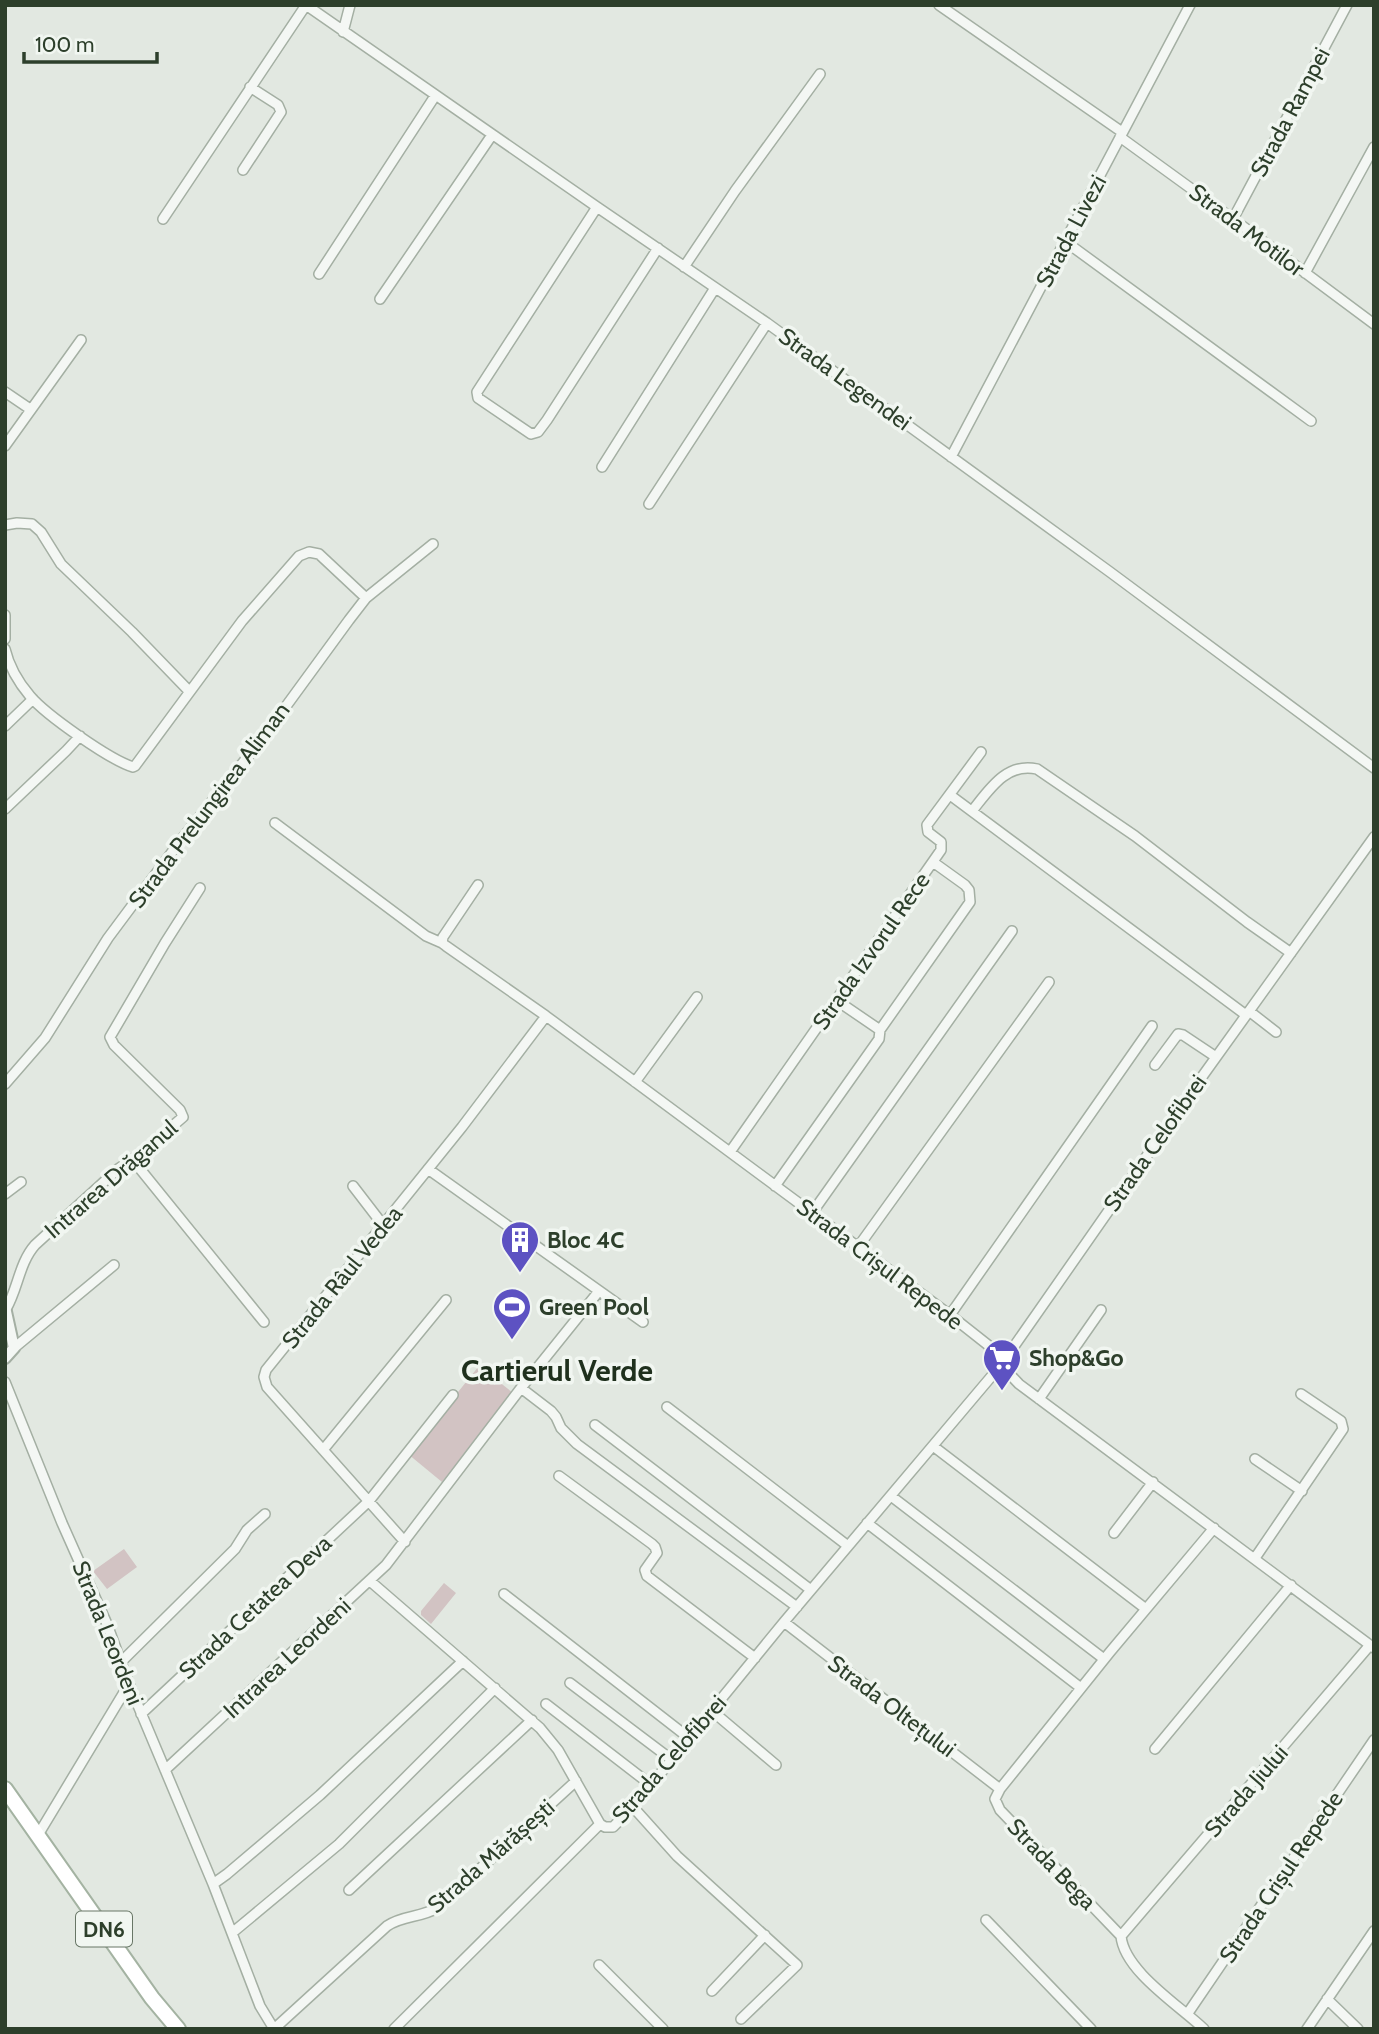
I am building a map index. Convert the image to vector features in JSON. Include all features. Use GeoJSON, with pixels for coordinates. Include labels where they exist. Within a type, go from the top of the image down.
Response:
{"type":"FeatureCollection","features":[{"type":"Feature","properties":{"kind":"main road","name":"DN6"},"geometry":{"type":"LineString","coordinates":[[5,1789],[152,1998],[178,2029]]}},
{"type":"Feature","properties":{"kind":"main road","name":"DN6"},"geometry":{"type":"LineString","coordinates":[[152,1998],[167,2029]]}},
{"type":"Feature","properties":{"kind":"street","name":"Strada Legendei"},"geometry":{"type":"LineString","coordinates":[[306,5],[767,323],[1374,768]]}},
{"type":"Feature","properties":{"kind":"street"},"geometry":{"type":"LineString","coordinates":[[163,219],[306,5]]}},
{"type":"Feature","properties":{"kind":"street"},"geometry":{"type":"LineString","coordinates":[[343,32],[350,5]]}},
{"type":"Feature","properties":{"kind":"street","name":"Strada Motilor"},"geometry":{"type":"LineString","coordinates":[[939,5],[1121,134],[1374,324]]}},
{"type":"Feature","properties":{"kind":"street","name":"Strada Livezi"},"geometry":{"type":"LineString","coordinates":[[951,457],[1191,5]]}},
{"type":"Feature","properties":{"kind":"street","name":"Strada Rampei"},"geometry":{"type":"LineString","coordinates":[[1233,219],[1347,5]]}},
{"type":"Feature","properties":{"kind":"street"},"geometry":{"type":"LineString","coordinates":[[684,267],[820,74]]}},
{"type":"Feature","properties":{"kind":"street"},"geometry":{"type":"LineString","coordinates":[[243,170],[281,112],[278,105],[250,87]]}},
{"type":"Feature","properties":{"kind":"street"},"geometry":{"type":"LineString","coordinates":[[319,274],[435,96]]}},
{"type":"Feature","properties":{"kind":"street"},"geometry":{"type":"LineString","coordinates":[[380,299],[492,135]]}},
{"type":"Feature","properties":{"kind":"street"},"geometry":{"type":"LineString","coordinates":[[1305,273],[1374,147]]}},
{"type":"Feature","properties":{"kind":"street"},"geometry":{"type":"LineString","coordinates":[[597,207],[477,392],[478,398],[531,434],[538,432],[547,420],[658,248]]}},
{"type":"Feature","properties":{"kind":"street"},"geometry":{"type":"LineString","coordinates":[[1066,242],[1311,421]]}},
{"type":"Feature","properties":{"kind":"street"},"geometry":{"type":"LineString","coordinates":[[602,467],[715,288]]}},
{"type":"Feature","properties":{"kind":"street"},"geometry":{"type":"LineString","coordinates":[[649,504],[767,323]]}},
{"type":"Feature","properties":{"kind":"street"},"geometry":{"type":"LineString","coordinates":[[5,446],[80,340]]}},
{"type":"Feature","properties":{"kind":"street"},"geometry":{"type":"LineString","coordinates":[[5,392],[30,409]]}},
{"type":"Feature","properties":{"kind":"street"},"geometry":{"type":"LineString","coordinates":[[5,525],[32,524],[61,564],[189,691]]}},
{"type":"Feature","properties":{"kind":"street","name":"Strada Prelungirea Aliman"},"geometry":{"type":"LineString","coordinates":[[5,1084],[46,1038],[108,938],[366,598],[433,544]]}},
{"type":"Feature","properties":{"kind":"street"},"geometry":{"type":"LineString","coordinates":[[5,649],[7,660],[33,699],[80,736],[129,766],[135,766],[242,621],[299,556],[309,552],[318,554],[366,598]]}},
{"type":"Feature","properties":{"kind":"street"},"geometry":{"type":"LineString","coordinates":[[5,615],[5,639]]}},
{"type":"Feature","properties":{"kind":"street"},"geometry":{"type":"LineString","coordinates":[[5,726],[33,699]]}},
{"type":"Feature","properties":{"kind":"street"},"geometry":{"type":"LineString","coordinates":[[5,809],[80,736]]}},
{"type":"Feature","properties":{"kind":"street","name":"Strada Izvorul Rece"},"geometry":{"type":"LineString","coordinates":[[730,1152],[933,862],[942,845],[928,832],[927,825],[981,752]]}},
{"type":"Feature","properties":{"kind":"street"},"geometry":{"type":"LineString","coordinates":[[972,811],[1002,776],[1021,768],[1037,769],[1135,836],[1291,953]]}},
{"type":"Feature","properties":{"kind":"street"},"geometry":{"type":"LineString","coordinates":[[950,795],[1276,1032]]}},
{"type":"Feature","properties":{"kind":"street","name":"Strada Crișul Repede"},"geometry":{"type":"LineString","coordinates":[[275,823],[426,936],[442,943],[546,1016],[950,1315],[988,1345],[1018,1384],[1372,1646]]}},
{"type":"Feature","properties":{"kind":"street","name":"Strada Celofibrei"},"geometry":{"type":"LineString","coordinates":[[394,2029],[600,1824],[613,1827],[633,1807],[784,1622],[1001,1365],[1216,1057],[1374,837]]}},
{"type":"Feature","properties":{"kind":"street"},"geometry":{"type":"LineString","coordinates":[[775,1186],[879,1040],[880,1030],[970,902],[969,890],[965,885],[933,862]]}},
{"type":"Feature","properties":{"kind":"street"},"geometry":{"type":"LineString","coordinates":[[442,943],[443,937],[478,885]]}},
{"type":"Feature","properties":{"kind":"street","name":"Intrarea Drăganul"},"geometry":{"type":"LineString","coordinates":[[14,1348],[6,1308],[16,1291],[26,1258],[35,1245],[118,1169],[183,1117],[180,1110],[114,1045],[110,1037],[200,888]]}},
{"type":"Feature","properties":{"kind":"street"},"geometry":{"type":"LineString","coordinates":[[811,1213],[1012,931]]}},
{"type":"Feature","properties":{"kind":"street"},"geometry":{"type":"LineString","coordinates":[[858,1247],[1049,982]]}},
{"type":"Feature","properties":{"kind":"street"},"geometry":{"type":"LineString","coordinates":[[635,1082],[696,997]]}},
{"type":"Feature","properties":{"kind":"street"},"geometry":{"type":"LineString","coordinates":[[836,1000],[880,1030]]}},
{"type":"Feature","properties":{"kind":"street","name":"Strada Râul Vedea"},"geometry":{"type":"LineString","coordinates":[[323,1450],[267,1387],[264,1377],[267,1370],[462,1127],[546,1016]]}},
{"type":"Feature","properties":{"kind":"street"},"geometry":{"type":"LineString","coordinates":[[950,1315],[1152,1026]]}},
{"type":"Feature","properties":{"kind":"street"},"geometry":{"type":"LineString","coordinates":[[1155,1065],[1178,1034],[1216,1057]]}},
{"type":"Feature","properties":{"kind":"street","name":"Strada Râul Vedea"},"geometry":{"type":"LineString","coordinates":[[132,1159],[264,1322]]}},
{"type":"Feature","properties":{"kind":"street"},"geometry":{"type":"LineString","coordinates":[[428,1169],[643,1322]]}},
{"type":"Feature","properties":{"kind":"street"},"geometry":{"type":"LineString","coordinates":[[5,1194],[20,1182]]}},
{"type":"Feature","properties":{"kind":"street"},"geometry":{"type":"LineString","coordinates":[[352,1186],[383,1224]]}},
{"type":"Feature","properties":{"kind":"street"},"geometry":{"type":"LineString","coordinates":[[5,1358],[114,1265]]}},
{"type":"Feature","properties":{"kind":"street","name":"Intrarea Leordeni"},"geometry":{"type":"LineString","coordinates":[[165,1770],[370,1581],[405,1542],[599,1291]]}},
{"type":"Feature","properties":{"kind":"street"},"geometry":{"type":"LineString","coordinates":[[405,1542],[323,1450],[446,1300]]}},
{"type":"Feature","properties":{"kind":"street"},"geometry":{"type":"LineString","coordinates":[[1039,1399],[1101,1310]]}},
{"type":"Feature","properties":{"kind":"street","name":"Strada Leordeni"},"geometry":{"type":"LineString","coordinates":[[5,1381],[62,1523],[107,1624],[260,2006],[274,2029]]}},
{"type":"Feature","properties":{"kind":"street"},"geometry":{"type":"LineString","coordinates":[[522,1388],[551,1410],[561,1428],[578,1444],[797,1607]]}},
{"type":"Feature","properties":{"kind":"street"},"geometry":{"type":"LineString","coordinates":[[1255,1558],[1343,1429],[1343,1424],[1301,1394]]}},
{"type":"Feature","properties":{"kind":"street","name":"Strada Cetatea Deva"},"geometry":{"type":"LineString","coordinates":[[141,1714],[369,1501],[453,1395]]}},
{"type":"Feature","properties":{"kind":"street"},"geometry":{"type":"LineString","coordinates":[[667,1407],[848,1546]]}},
{"type":"Feature","properties":{"kind":"street"},"geometry":{"type":"LineString","coordinates":[[595,1425],[811,1590]]}},
{"type":"Feature","properties":{"kind":"street"},"geometry":{"type":"LineString","coordinates":[[933,1446],[1146,1609]]}},
{"type":"Feature","properties":{"kind":"street"},"geometry":{"type":"LineString","coordinates":[[1255,1459],[1302,1492]]}},
{"type":"Feature","properties":{"kind":"street"},"geometry":{"type":"LineString","coordinates":[[559,1476],[652,1544],[657,1553],[645,1570],[647,1576],[755,1658]]}},
{"type":"Feature","properties":{"kind":"street"},"geometry":{"type":"LineString","coordinates":[[1114,1533],[1153,1482]]}},
{"type":"Feature","properties":{"kind":"street"},"geometry":{"type":"LineString","coordinates":[[891,1496],[1104,1659]]}},
{"type":"Feature","properties":{"kind":"street"},"geometry":{"type":"LineString","coordinates":[[121,1662],[235,1549],[247,1530],[265,1514]]}},
{"type":"Feature","properties":{"kind":"street"},"geometry":{"type":"LineString","coordinates":[[867,1523],[1081,1688]]}},
{"type":"Feature","properties":{"kind":"street"},"geometry":{"type":"LineString","coordinates":[[1000,1789],[1214,1528]]}},
{"type":"Feature","properties":{"kind":"street","name":"Strada Mărășești"},"geometry":{"type":"LineString","coordinates":[[370,1581],[533,1720],[552,1741],[600,1824]]}},
{"type":"Feature","properties":{"kind":"street"},"geometry":{"type":"LineString","coordinates":[[1155,1749],[1291,1585]]}},
{"type":"Feature","properties":{"kind":"street"},"geometry":{"type":"LineString","coordinates":[[504,1594],[689,1738]]}},
{"type":"Feature","properties":{"kind":"street","name":"Strada Oltețului"},"geometry":{"type":"LineString","coordinates":[[784,1622],[1000,1789]]}},
{"type":"Feature","properties":{"kind":"street","name":"Strada Jiului"},"geometry":{"type":"LineString","coordinates":[[1121,1936],[1372,1646]]}},
{"type":"Feature","properties":{"kind":"street"},"geometry":{"type":"LineString","coordinates":[[213,1884],[320,1795],[463,1661]]}},
{"type":"Feature","properties":{"kind":"street"},"geometry":{"type":"LineString","coordinates":[[570,1683],[672,1760]]}},
{"type":"Feature","properties":{"kind":"street"},"geometry":{"type":"LineString","coordinates":[[38,1835],[129,1684]]}},
{"type":"Feature","properties":{"kind":"street"},"geometry":{"type":"LineString","coordinates":[[232,1933],[339,1844],[495,1688]]}},
{"type":"Feature","properties":{"kind":"street"},"geometry":{"type":"LineString","coordinates":[[545,1704],[651,1785]]}},
{"type":"Feature","properties":{"kind":"street"},"geometry":{"type":"LineString","coordinates":[[711,1710],[776,1765]]}},
{"type":"Feature","properties":{"kind":"street"},"geometry":{"type":"LineString","coordinates":[[349,1890],[533,1720]]}},
{"type":"Feature","properties":{"kind":"street","name":"Strada Crișul Repede"},"geometry":{"type":"LineString","coordinates":[[1188,2013],[1374,1740]]}},
{"type":"Feature","properties":{"kind":"street","name":"Strada Mărășești"},"geometry":{"type":"LineString","coordinates":[[274,2029],[387,1926],[402,1919],[427,1914],[437,1908],[576,1781]]}},
{"type":"Feature","properties":{"kind":"street","name":"Strada Bega"},"geometry":{"type":"LineString","coordinates":[[1000,1789],[995,1799],[1000,1810],[1121,1936],[1124,1950],[1140,1972],[1204,2029]]}},
{"type":"Feature","properties":{"kind":"street"},"geometry":{"type":"LineString","coordinates":[[633,1807],[677,1856],[797,1965],[741,2019]]}},
{"type":"Feature","properties":{"kind":"street"},"geometry":{"type":"LineString","coordinates":[[986,1920],[1091,2029]]}},
{"type":"Feature","properties":{"kind":"street"},"geometry":{"type":"LineString","coordinates":[[1307,2029],[1374,1931]]}},
{"type":"Feature","properties":{"kind":"street"},"geometry":{"type":"LineString","coordinates":[[712,1991],[765,1935]]}},
{"type":"Feature","properties":{"kind":"street"},"geometry":{"type":"LineString","coordinates":[[599,1965],[663,2029]]}},
{"type":"Feature","properties":{"kind":"street"},"geometry":{"type":"LineString","coordinates":[[1327,1999],[1358,2029]]}},
{"type":"Feature","properties":{"kind":"shaded area"},"geometry":{"type":"Polygon","coordinates":[[[479,1366],[513,1393],[442,1482],[408,1454],[479,1366]]]}},
{"type":"Feature","properties":{"kind":"shaded area"},"geometry":{"type":"Polygon","coordinates":[[[124,1549],[137,1567],[107,1589],[93,1571],[124,1549]]]}},
{"type":"Feature","properties":{"kind":"shaded area"},"geometry":{"type":"Polygon","coordinates":[[[444,1583],[456,1593],[431,1624],[421,1615],[421,1611],[444,1583]]]}},
{"type":"Feature","properties":{"kind":"place","name":"Bloc 4C"},"geometry":{"type":"Point","coordinates":[520,1274]}},
{"type":"Feature","properties":{"kind":"place","name":"Green Pool"},"geometry":{"type":"Point","coordinates":[512,1341]}},
{"type":"Feature","properties":{"kind":"place","name":"Shop&Go"},"geometry":{"type":"Point","coordinates":[1002,1392]}},
{"type":"Feature","properties":{"kind":"district","name":"Cartierul Verde"},"geometry":{"type":"Point","coordinates":[557,1370]}}]}
